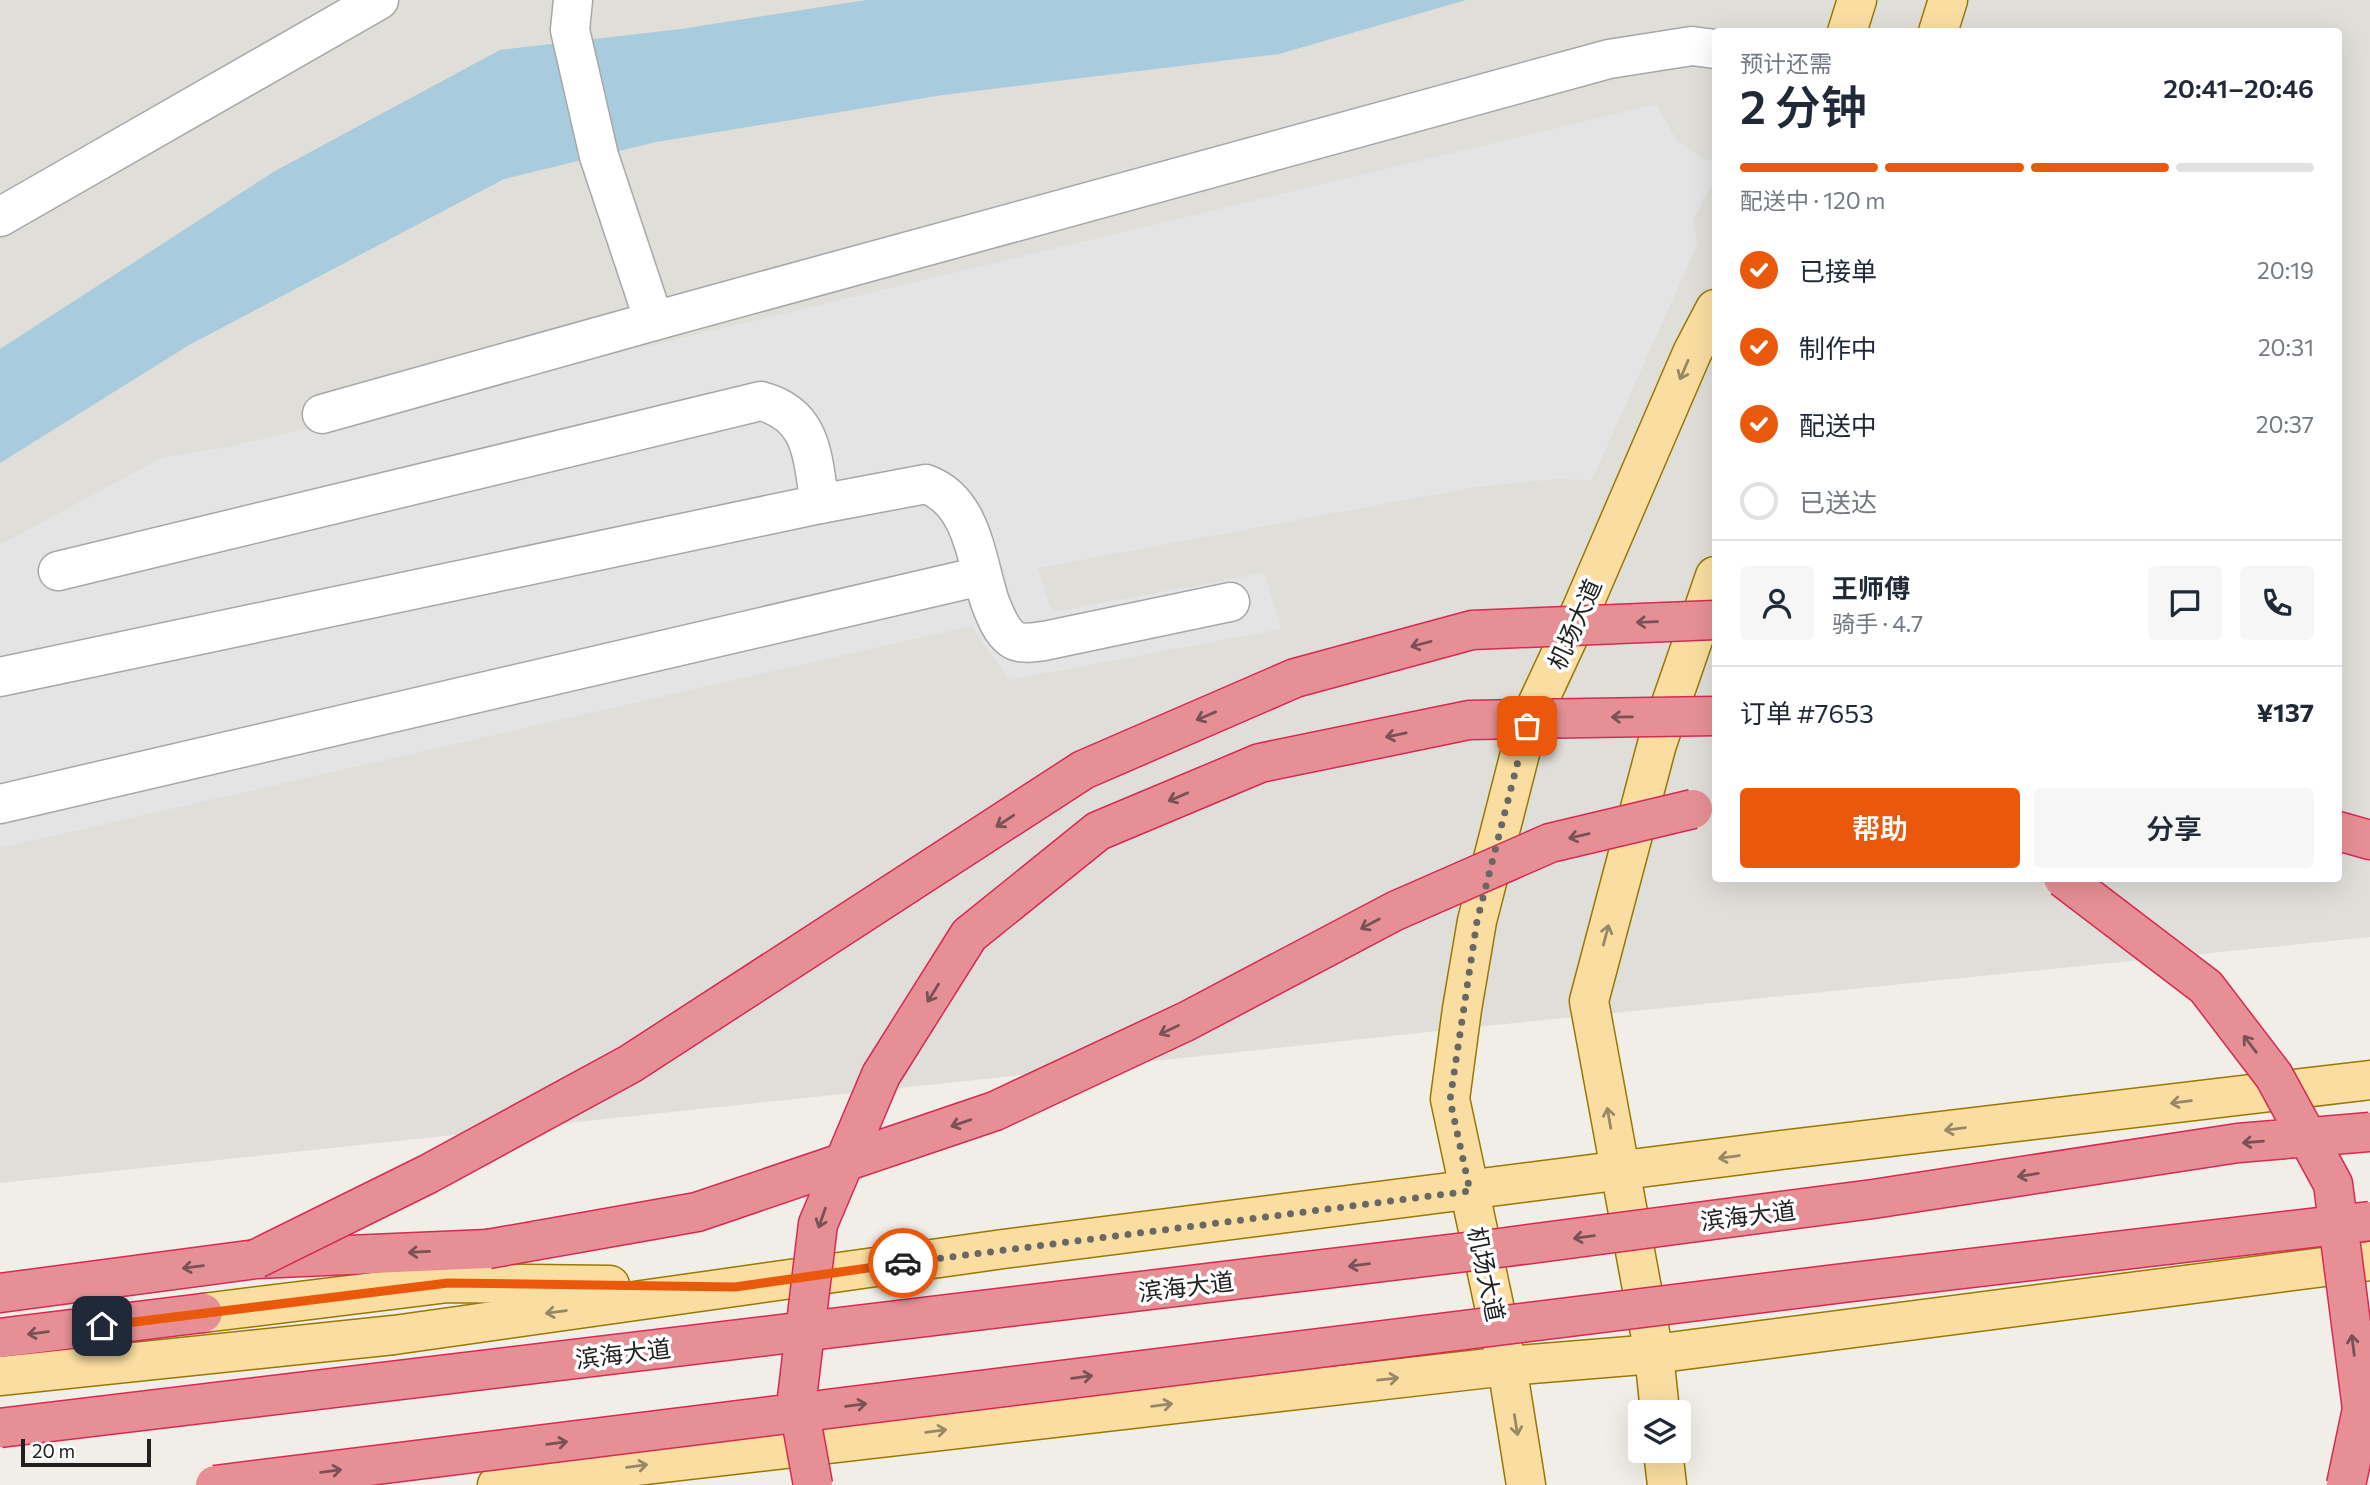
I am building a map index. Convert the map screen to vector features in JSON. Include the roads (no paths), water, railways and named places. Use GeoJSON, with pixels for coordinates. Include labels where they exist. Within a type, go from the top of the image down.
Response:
{"type":"FeatureCollection","features":[{"type":"Feature","properties":{"kind":"highway"},"geometry":{"type":"LineString","coordinates":[[256,1259],[428,1174],[630,1064],[1083,770],[1294,678],[1472,630],[1712,620]]}},
{"type":"Feature","properties":{"kind":"highway"},"geometry":{"type":"LineString","coordinates":[[813,1485],[797,1398],[818,1224],[881,1075],[969,935],[1098,831],[1260,763],[1469,720],[1712,716]]}},
{"type":"Feature","properties":{"kind":"highway"},"geometry":{"type":"LineString","coordinates":[[0,1293],[256,1259],[488,1248],[697,1212],[995,1111],[1187,1021],[1395,911],[1550,843],[1693,809],[1712,808]]}},
{"type":"Feature","properties":{"kind":"highway"},"geometry":{"type":"LineString","coordinates":[[2068,882],[2206,987],[2273,1076],[2333,1184],[2362,1409],[2346,1485]]}},
{"type":"Feature","properties":{"kind":"highway","name":"滨海大道"},"geometry":{"type":"LineString","coordinates":[[0,1428],[1485,1250],[1873,1199],[2238,1143],[2370,1132]]}},
{"type":"Feature","properties":{"kind":"highway"},"geometry":{"type":"LineString","coordinates":[[215,1485],[1839,1283],[2370,1220]]}},
{"type":"Feature","properties":{"kind":"highway"},"geometry":{"type":"LineString","coordinates":[[0,1338],[203,1313]]}},
{"type":"Feature","properties":{"kind":"main road"},"geometry":{"type":"LineString","coordinates":[[1848,28],[1857,0]]}},
{"type":"Feature","properties":{"kind":"main road"},"geometry":{"type":"LineString","coordinates":[[1939,28],[1948,0]]}},
{"type":"Feature","properties":{"kind":"main road","name":"机场大道"},"geometry":{"type":"LineString","coordinates":[[1526,1485],[1507,1366],[1450,1100],[1477,921],[1527,726],[1583,608],[1692,353],[1712,315]]}},
{"type":"Feature","properties":{"kind":"main road"},"geometry":{"type":"LineString","coordinates":[[1659,1400],[1654,1354],[1589,1001],[1657,744],[1712,585]]}},
{"type":"Feature","properties":{"kind":"main road"},"geometry":{"type":"LineString","coordinates":[[0,1376],[394,1335],[1003,1249],[1782,1150],[2370,1080]]}},
{"type":"Feature","properties":{"kind":"main road"},"geometry":{"type":"LineString","coordinates":[[497,1485],[639,1466],[1507,1366],[1654,1354],[2370,1261]]}},
{"type":"Feature","properties":{"kind":"main road"},"geometry":{"type":"LineString","coordinates":[[203,1313],[448,1283],[735,1287]]}},
{"type":"Feature","properties":{"kind":"main road"},"geometry":{"type":"LineString","coordinates":[[1664,1463],[1667,1485]]}},
{"type":"Feature","properties":{"kind":"lane"},"geometry":{"type":"LineString","coordinates":[[0,218],[379,0]]}},
{"type":"Feature","properties":{"kind":"lane"},"geometry":{"type":"LineString","coordinates":[[571,15],[598,156],[654,321]]}},
{"type":"Feature","properties":{"kind":"lane"},"geometry":{"type":"LineString","coordinates":[[322,414],[1609,59],[1692,46],[1712,49]]}},
{"type":"Feature","properties":{"kind":"lane"},"geometry":{"type":"LineString","coordinates":[[58,571],[761,401],[780,406],[797,420],[809,440],[820,504]]}},
{"type":"Feature","properties":{"kind":"lane"},"geometry":{"type":"LineString","coordinates":[[0,677],[926,484],[941,490],[954,503],[968,526],[981,576],[1002,629],[1014,640],[1028,643],[1230,603]]}},
{"type":"Feature","properties":{"kind":"lane"},"geometry":{"type":"LineString","coordinates":[[0,804],[981,576]]}},
{"type":"Feature","properties":{"kind":"water"},"geometry":{"type":"Polygon","coordinates":[[[866,0],[1466,0],[1279,54],[943,95],[656,142],[504,179],[189,345],[0,463],[0,349],[275,171],[500,50],[681,29],[866,0]]]}}]}
